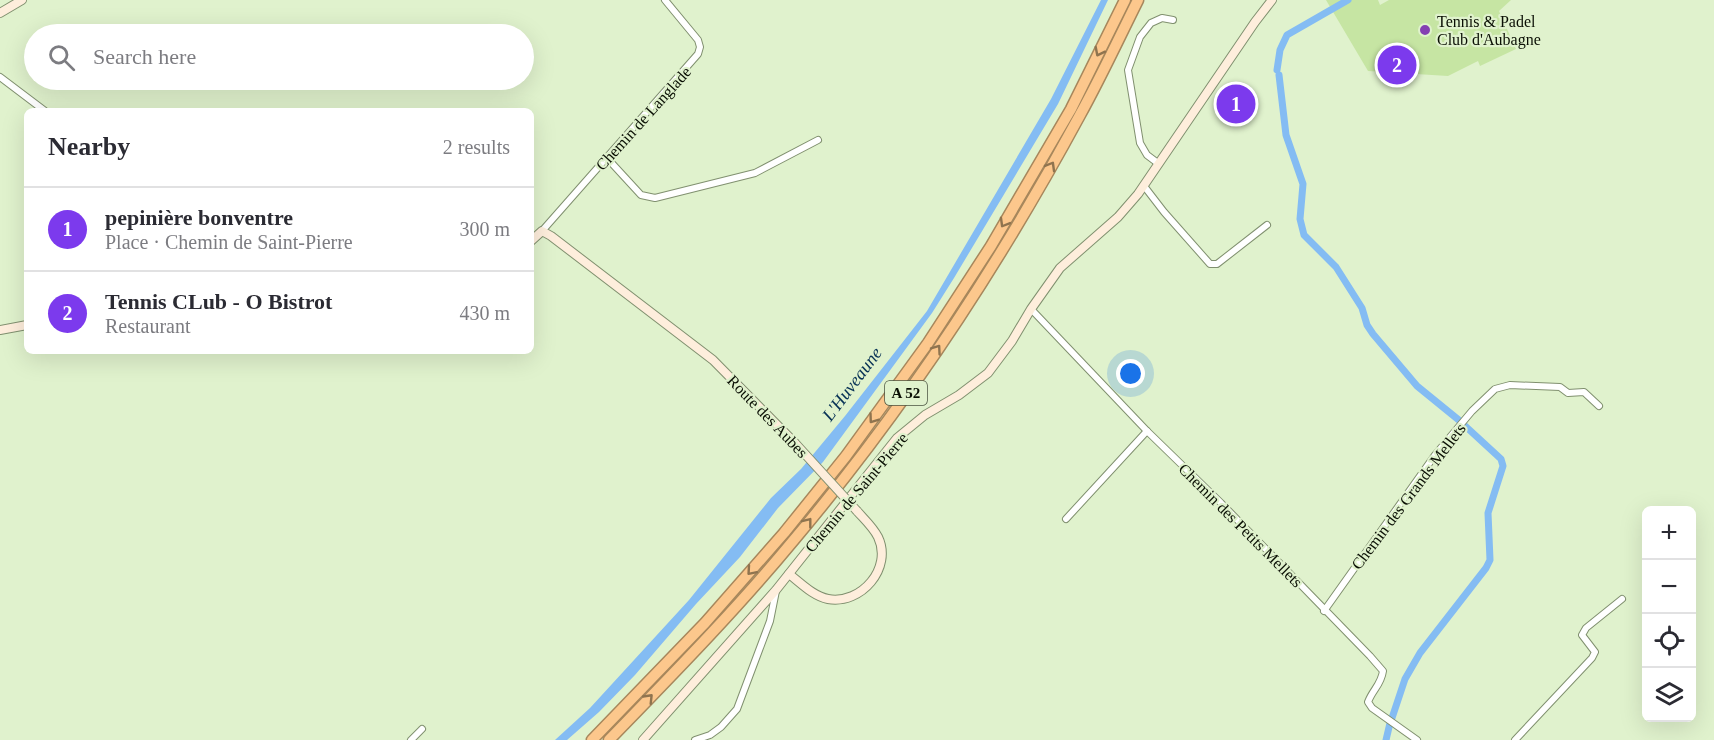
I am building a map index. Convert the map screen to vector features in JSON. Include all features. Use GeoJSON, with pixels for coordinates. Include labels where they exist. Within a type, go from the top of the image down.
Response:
{"type":"FeatureCollection","features":[{"type":"Feature","properties":{"kind":"highway","name":"A 52"},"geometry":{"type":"LineString","coordinates":[[592,740],[705,623],[784,533],[846,456],[928,343],[991,246],[1071,109],[1125,0]]}},
{"type":"Feature","properties":{"kind":"highway","name":"A 52"},"geometry":{"type":"LineString","coordinates":[[609,740],[715,631],[793,541],[857,461],[938,348],[1001,251],[1075,125],[1138,0]]}},
{"type":"Feature","properties":{"kind":"main road"},"geometry":{"type":"LineString","coordinates":[[0,14],[22,0]]}},
{"type":"Feature","properties":{"kind":"main road","name":"Chemin de Saint-Pierre"},"geometry":{"type":"LineString","coordinates":[[643,740],[776,590],[897,438],[925,415],[959,395],[988,373],[1060,268],[1118,217],[1144,186],[1249,30],[1272,0]]}},
{"type":"Feature","properties":{"kind":"main road"},"geometry":{"type":"LineString","coordinates":[[534,238],[542,231]]}},
{"type":"Feature","properties":{"kind":"main road","name":"Route des Aubes"},"geometry":{"type":"LineString","coordinates":[[542,231],[707,356],[736,381],[857,511],[878,537],[882,556],[877,574],[863,590],[849,598],[829,599],[813,593],[789,574]]}},
{"type":"Feature","properties":{"kind":"main road"},"geometry":{"type":"LineString","coordinates":[[0,330],[24,326]]}},
{"type":"Feature","properties":{"kind":"street","name":"Chemin de Langlade"},"geometry":{"type":"LineString","coordinates":[[542,231],[698,54],[700,47],[698,40],[665,0]]}},
{"type":"Feature","properties":{"kind":"street"},"geometry":{"type":"LineString","coordinates":[[1159,164],[1148,155],[1140,143],[1128,70],[1140,37],[1151,23],[1162,18],[1173,20]]}},
{"type":"Feature","properties":{"kind":"street"},"geometry":{"type":"LineString","coordinates":[[0,77],[41,108]]}},
{"type":"Feature","properties":{"kind":"street"},"geometry":{"type":"LineString","coordinates":[[606,158],[641,195],[655,198],[755,173],[818,140]]}},
{"type":"Feature","properties":{"kind":"street"},"geometry":{"type":"LineString","coordinates":[[1144,186],[1210,264],[1217,264],[1267,225]]}},
{"type":"Feature","properties":{"kind":"street","name":"Chemin des Petits Mellets"},"geometry":{"type":"LineString","coordinates":[[1031,309],[1147,431],[1221,503],[1383,671],[1382,681],[1368,702],[1372,708],[1418,740]]}},
{"type":"Feature","properties":{"kind":"street","name":"Chemin des Grands Mellets"},"geometry":{"type":"LineString","coordinates":[[1324,611],[1435,455],[1472,411],[1495,389],[1510,385],[1560,387],[1568,393],[1584,392],[1599,406]]}},
{"type":"Feature","properties":{"kind":"street"},"geometry":{"type":"LineString","coordinates":[[1066,519],[1147,431]]}},
{"type":"Feature","properties":{"kind":"street"},"geometry":{"type":"LineString","coordinates":[[695,740],[710,735],[722,727],[737,709],[770,621],[776,590]]}},
{"type":"Feature","properties":{"kind":"street"},"geometry":{"type":"LineString","coordinates":[[1515,740],[1592,658],[1595,652],[1593,647],[1582,635],[1586,628],[1622,599]]}},
{"type":"Feature","properties":{"kind":"street"},"geometry":{"type":"LineString","coordinates":[[411,740],[422,729]]}},
{"type":"Feature","properties":{"kind":"green space","name":"Tennis & Padel Club d'Aubagne"},"geometry":{"type":"Polygon","coordinates":[[[1326,0],[1378,0],[1380,5],[1389,0],[1511,0],[1499,11],[1516,49],[1480,66],[1478,61],[1448,76],[1368,71],[1326,0]]]}},
{"type":"Feature","properties":{"kind":"water"},"geometry":{"type":"Polygon","coordinates":[[[1101,0],[1108,0],[1058,104],[954,278],[932,313],[823,462],[778,508],[740,557],[635,675],[599,712],[567,740],[555,740],[590,708],[689,600],[771,498],[801,469],[845,416],[927,311],[1051,99],[1101,0]]]}},
{"type":"Feature","properties":{"kind":"waterway"},"geometry":{"type":"LineString","coordinates":[[1277,70],[1280,50],[1287,35],[1348,0]]}},
{"type":"Feature","properties":{"kind":"waterway"},"geometry":{"type":"LineString","coordinates":[[1279,75],[1286,135],[1303,184],[1300,219],[1304,235],[1336,267],[1362,308],[1367,325],[1373,334],[1417,386],[1460,421]]}},
{"type":"Feature","properties":{"kind":"waterway"},"geometry":{"type":"LineString","coordinates":[[1392,718],[1405,679],[1420,653],[1490,560],[1488,513],[1503,466],[1501,459],[1463,424]]}},
{"type":"Feature","properties":{"kind":"waterway"},"geometry":{"type":"LineString","coordinates":[[1386,740],[1390,723]]}},
{"type":"Feature","properties":{"kind":"place","name":"Tennis & Padel Club d'Aubagne"},"geometry":{"type":"Point","coordinates":[1425,30]}},
{"type":"Feature","properties":{"kind":"place","name":"Tennis CLub - O Bistrot"},"geometry":{"type":"Point","coordinates":[1397,65]}},
{"type":"Feature","properties":{"kind":"place","name":"pepinière bonventre"},"geometry":{"type":"Point","coordinates":[1236,104]}},
{"type":"Feature","properties":{"kind":"water label","name":"L'Huveaune"},"geometry":{"type":"Point","coordinates":[852,384]}}]}
